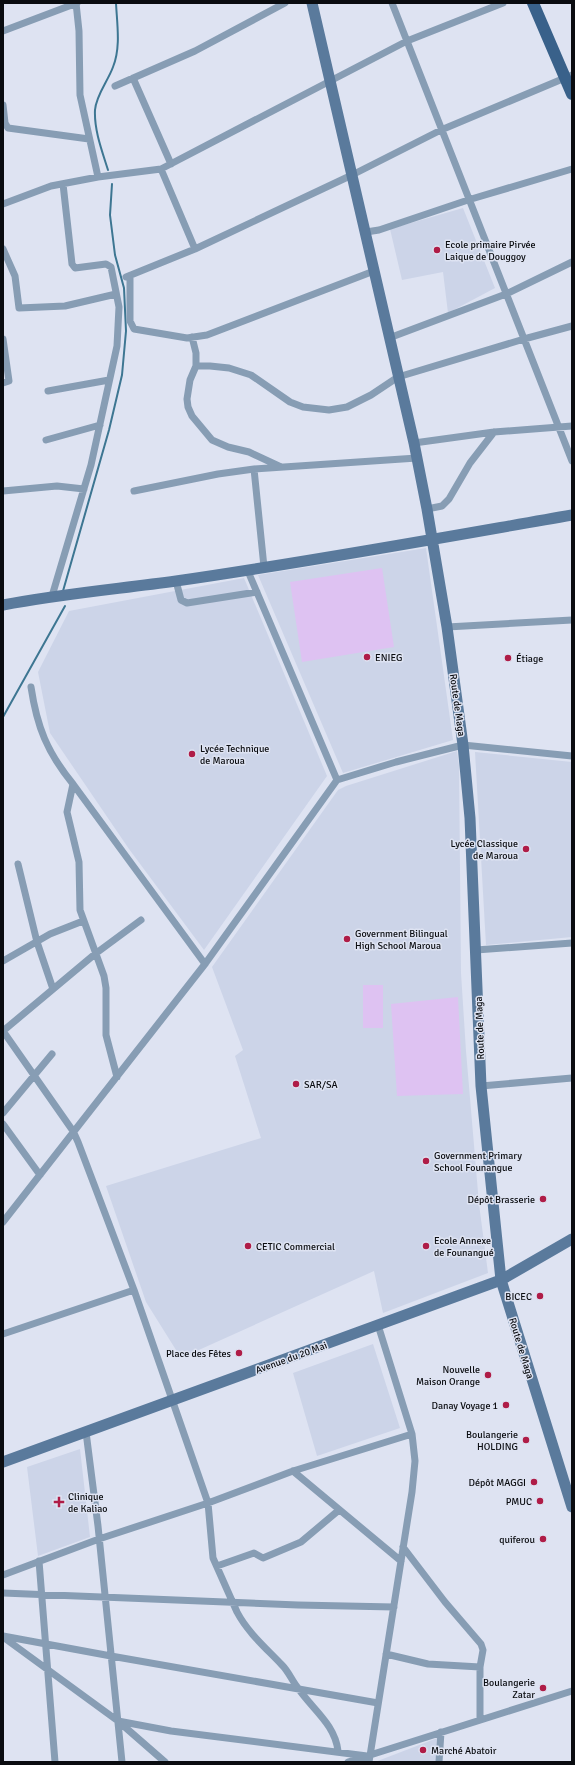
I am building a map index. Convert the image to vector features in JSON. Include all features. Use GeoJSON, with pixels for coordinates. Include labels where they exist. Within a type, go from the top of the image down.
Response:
{"type":"FeatureCollection","features":[{"type":"Feature","properties":{"kind":"main road","name":"Route de Maga"},"geometry":{"type":"LineString","coordinates":[[312,3],[414,443],[428,509],[447,627],[463,745],[470,818],[481,1086],[501,1280],[572,1507]]}},
{"type":"Feature","properties":{"kind":"main road"},"geometry":{"type":"LineString","coordinates":[[533,3],[569,77],[572,94]]}},
{"type":"Feature","properties":{"kind":"main road"},"geometry":{"type":"LineString","coordinates":[[3,605],[52,596],[176,581],[432,540],[572,515]]}},
{"type":"Feature","properties":{"kind":"main road","name":"Avenue du 20 Mai"},"geometry":{"type":"LineString","coordinates":[[3,1462],[501,1280],[572,1239]]}},
{"type":"Feature","properties":{"kind":"street"},"geometry":{"type":"LineString","coordinates":[[3,31],[77,3],[80,95],[98,177]]}},
{"type":"Feature","properties":{"kind":"street"},"geometry":{"type":"LineString","coordinates":[[116,86],[195,51],[285,3]]}},
{"type":"Feature","properties":{"kind":"street"},"geometry":{"type":"LineString","coordinates":[[392,3],[468,200],[572,461]]}},
{"type":"Feature","properties":{"kind":"street"},"geometry":{"type":"LineString","coordinates":[[3,204],[41,189],[63,184],[98,177],[161,169],[407,41],[503,3]]}},
{"type":"Feature","properties":{"kind":"street"},"geometry":{"type":"LineString","coordinates":[[374,271],[207,335],[180,338],[134,329],[130,321],[128,277],[195,249],[352,176],[441,130],[546,85],[569,77]]}},
{"type":"Feature","properties":{"kind":"street"},"geometry":{"type":"LineString","coordinates":[[133,78],[171,164]]}},
{"type":"Feature","properties":{"kind":"street"},"geometry":{"type":"LineString","coordinates":[[3,105],[5,123],[8,128],[89,139]]}},
{"type":"Feature","properties":{"kind":"street"},"geometry":{"type":"LineString","coordinates":[[161,169],[195,249]]}},
{"type":"Feature","properties":{"kind":"street"},"geometry":{"type":"LineString","coordinates":[[366,232],[379,230],[468,200],[572,169]]}},
{"type":"Feature","properties":{"kind":"street"},"geometry":{"type":"LineString","coordinates":[[52,596],[64,549],[84,489],[100,425],[117,346],[119,326],[118,307],[111,267],[108,265],[76,268],[72,264],[63,184]]}},
{"type":"Feature","properties":{"kind":"street"},"geometry":{"type":"LineString","coordinates":[[3,248],[15,276],[19,308],[65,306],[116,294]]}},
{"type":"Feature","properties":{"kind":"street"},"geometry":{"type":"LineString","coordinates":[[389,338],[506,294],[572,262]]}},
{"type":"Feature","properties":{"kind":"street"},"geometry":{"type":"LineString","coordinates":[[196,366],[229,368],[251,375],[290,402],[303,407],[320,410],[347,407],[371,395],[398,377],[572,326]]}},
{"type":"Feature","properties":{"kind":"street"},"geometry":{"type":"LineString","coordinates":[[192,337],[196,353],[196,366],[192,371],[187,399],[188,407],[192,416],[212,440],[228,447],[249,452],[282,467]]}},
{"type":"Feature","properties":{"kind":"street"},"geometry":{"type":"LineString","coordinates":[[3,339],[9,381],[3,382]]}},
{"type":"Feature","properties":{"kind":"street"},"geometry":{"type":"LineString","coordinates":[[48,392],[109,380]]}},
{"type":"Feature","properties":{"kind":"street"},"geometry":{"type":"LineString","coordinates":[[46,440],[91,426],[100,425]]}},
{"type":"Feature","properties":{"kind":"street"},"geometry":{"type":"LineString","coordinates":[[414,443],[494,432],[572,426]]}},
{"type":"Feature","properties":{"kind":"street"},"geometry":{"type":"LineString","coordinates":[[428,509],[442,506],[450,499],[470,463],[494,432]]}},
{"type":"Feature","properties":{"kind":"street"},"geometry":{"type":"LineString","coordinates":[[134,491],[218,474],[254,469],[417,458]]}},
{"type":"Feature","properties":{"kind":"street"},"geometry":{"type":"LineString","coordinates":[[254,469],[264,567]]}},
{"type":"Feature","properties":{"kind":"street"},"geometry":{"type":"LineString","coordinates":[[3,491],[57,486],[84,489]]}},
{"type":"Feature","properties":{"kind":"street"},"geometry":{"type":"LineString","coordinates":[[247,569],[337,780]]}},
{"type":"Feature","properties":{"kind":"street"},"geometry":{"type":"LineString","coordinates":[[176,581],[181,600],[187,603],[257,592]]}},
{"type":"Feature","properties":{"kind":"street"},"geometry":{"type":"LineString","coordinates":[[447,627],[572,620]]}},
{"type":"Feature","properties":{"kind":"street"},"geometry":{"type":"LineString","coordinates":[[31,687],[35,714],[58,765],[205,964]]}},
{"type":"Feature","properties":{"kind":"street"},"geometry":{"type":"LineString","coordinates":[[3,1222],[205,964],[337,780],[396,762],[463,745],[572,756]]}},
{"type":"Feature","properties":{"kind":"street"},"geometry":{"type":"LineString","coordinates":[[73,784],[67,812],[78,857],[79,900],[83,921],[105,982],[106,1035],[117,1077]]}},
{"type":"Feature","properties":{"kind":"street"},"geometry":{"type":"LineString","coordinates":[[18,864],[37,942],[53,989]]}},
{"type":"Feature","properties":{"kind":"street"},"geometry":{"type":"LineString","coordinates":[[141,920],[95,954],[3,1031],[73,1131],[134,1290],[208,1503],[212,1555],[233,1603],[241,1620],[269,1653],[283,1666],[297,1688],[328,1725],[337,1742],[338,1752]]}},
{"type":"Feature","properties":{"kind":"street"},"geometry":{"type":"LineString","coordinates":[[3,961],[50,934],[83,921]]}},
{"type":"Feature","properties":{"kind":"street"},"geometry":{"type":"LineString","coordinates":[[476,950],[572,943]]}},
{"type":"Feature","properties":{"kind":"street"},"geometry":{"type":"LineString","coordinates":[[3,1113],[52,1054]]}},
{"type":"Feature","properties":{"kind":"street"},"geometry":{"type":"LineString","coordinates":[[481,1086],[572,1078]]}},
{"type":"Feature","properties":{"kind":"street"},"geometry":{"type":"LineString","coordinates":[[3,1124],[40,1175]]}},
{"type":"Feature","properties":{"kind":"street"},"geometry":{"type":"LineString","coordinates":[[3,1334],[134,1290]]}},
{"type":"Feature","properties":{"kind":"street"},"geometry":{"type":"LineString","coordinates":[[368,1758],[394,1607],[415,1462],[412,1434],[378,1325]]}},
{"type":"Feature","properties":{"kind":"street"},"geometry":{"type":"LineString","coordinates":[[86,1432],[112,1656],[122,1762]]}},
{"type":"Feature","properties":{"kind":"street"},"geometry":{"type":"LineString","coordinates":[[3,1575],[99,1539],[208,1503],[293,1471],[412,1434]]}},
{"type":"Feature","properties":{"kind":"street"},"geometry":{"type":"LineString","coordinates":[[293,1471],[401,1560]]}},
{"type":"Feature","properties":{"kind":"street"},"geometry":{"type":"LineString","coordinates":[[217,1566],[254,1553],[262,1558],[286,1549],[307,1538],[339,1510]]}},
{"type":"Feature","properties":{"kind":"street"},"geometry":{"type":"LineString","coordinates":[[403,1547],[445,1602],[482,1644],[483,1650],[480,1667],[480,1719]]}},
{"type":"Feature","properties":{"kind":"street"},"geometry":{"type":"LineString","coordinates":[[39,1561],[44,1644],[48,1670],[56,1762]]}},
{"type":"Feature","properties":{"kind":"street"},"geometry":{"type":"LineString","coordinates":[[3,1593],[41,1596],[105,1597],[233,1603],[394,1607]]}},
{"type":"Feature","properties":{"kind":"street"},"geometry":{"type":"LineString","coordinates":[[3,1636],[378,1703]]}},
{"type":"Feature","properties":{"kind":"street"},"geometry":{"type":"LineString","coordinates":[[3,1636],[118,1721],[166,1762]]}},
{"type":"Feature","properties":{"kind":"street"},"geometry":{"type":"LineString","coordinates":[[386,1654],[428,1664],[480,1667]]}},
{"type":"Feature","properties":{"kind":"street"},"geometry":{"type":"LineString","coordinates":[[348,1762],[368,1758],[480,1719],[572,1691]]}},
{"type":"Feature","properties":{"kind":"street"},"geometry":{"type":"LineString","coordinates":[[118,1721],[170,1731],[338,1752],[368,1758]]}},
{"type":"Feature","properties":{"kind":"street"},"geometry":{"type":"LineString","coordinates":[[438,1762],[441,1732]]}},
{"type":"Feature","properties":{"kind":"shaded area","name":"Ecole primaire Pirvée Laique de Douggoy"},"geometry":{"type":"Polygon","coordinates":[[[463,208],[495,288],[448,313],[443,272],[402,280],[390,229],[463,208]]]}},
{"type":"Feature","properties":{"kind":"shaded area","name":"ENIEG"},"geometry":{"type":"Polygon","coordinates":[[[426,548],[453,740],[343,773],[258,575],[426,548]]]}},
{"type":"Feature","properties":{"kind":"shaded area"},"geometry":{"type":"Polygon","coordinates":[[[382,568],[394,647],[302,662],[290,582],[382,568]]]}},
{"type":"Feature","properties":{"kind":"shaded area","name":"Lycée Technique de Maroua"},"geometry":{"type":"Polygon","coordinates":[[[244,578],[327,776],[204,950],[129,849],[50,733],[38,672],[69,611],[244,578]]]}},
{"type":"Feature","properties":{"kind":"shaded area"},"geometry":{"type":"Polygon","coordinates":[[[457,751],[459,765],[461,973],[479,1204],[488,1273],[383,1313],[374,1271],[181,1358],[146,1302],[106,1186],[261,1138],[235,1056],[243,1050],[212,967],[338,790],[346,786],[457,751]]]}},
{"type":"Feature","properties":{"kind":"shaded area","name":"Lycée Classique de Maroua"},"geometry":{"type":"Polygon","coordinates":[[[475,752],[572,762],[572,937],[486,945],[475,752]]]}},
{"type":"Feature","properties":{"kind":"shaded area"},"geometry":{"type":"Polygon","coordinates":[[[363,985],[383,985],[383,1028],[363,1028],[363,985]]]}},
{"type":"Feature","properties":{"kind":"shaded area"},"geometry":{"type":"Polygon","coordinates":[[[458,997],[463,1094],[397,1096],[391,1004],[458,997]]]}},
{"type":"Feature","properties":{"kind":"shaded area"},"geometry":{"type":"Polygon","coordinates":[[[373,1344],[400,1428],[317,1456],[293,1373],[373,1344]]]}},
{"type":"Feature","properties":{"kind":"shaded area","name":"Clinique de Kaliao"},"geometry":{"type":"Polygon","coordinates":[[[80,1449],[90,1537],[38,1556],[27,1467],[80,1449]]]}},
{"type":"Feature","properties":{"kind":"shaded area","name":"Marché Abatoir"},"geometry":{"type":"Polygon","coordinates":[[[440,1737],[438,1762],[375,1762],[440,1737]]]}},
{"type":"Feature","properties":{"kind":"waterway"},"geometry":{"type":"LineString","coordinates":[[108,170],[97,133],[95,110],[100,93],[111,72],[117,52],[118,35],[116,3]]}},
{"type":"Feature","properties":{"kind":"waterway"},"geometry":{"type":"LineString","coordinates":[[63,591],[109,430],[122,375],[126,331],[124,288],[115,255],[110,215],[112,184]]}},
{"type":"Feature","properties":{"kind":"waterway"},"geometry":{"type":"LineString","coordinates":[[3,717],[65,606]]}},
{"type":"Feature","properties":{"kind":"place","name":"Ecole primaire Pirvée Laique de Douggoy"},"geometry":{"type":"Point","coordinates":[437,250]}},
{"type":"Feature","properties":{"kind":"place","name":"ENIEG"},"geometry":{"type":"Point","coordinates":[367,657]}},
{"type":"Feature","properties":{"kind":"place","name":"Étiage"},"geometry":{"type":"Point","coordinates":[508,658]}},
{"type":"Feature","properties":{"kind":"place","name":"Lycée Technique de Maroua"},"geometry":{"type":"Point","coordinates":[192,754]}},
{"type":"Feature","properties":{"kind":"place","name":"Lycée Classique de Maroua"},"geometry":{"type":"Point","coordinates":[526,849]}},
{"type":"Feature","properties":{"kind":"place","name":"Government Bilingual High School Maroua"},"geometry":{"type":"Point","coordinates":[347,939]}},
{"type":"Feature","properties":{"kind":"place","name":"SAR/SA"},"geometry":{"type":"Point","coordinates":[296,1084]}},
{"type":"Feature","properties":{"kind":"place","name":"Government Primary School Founangue"},"geometry":{"type":"Point","coordinates":[426,1161]}},
{"type":"Feature","properties":{"kind":"place","name":"Dépôt Brasserie"},"geometry":{"type":"Point","coordinates":[543,1199]}},
{"type":"Feature","properties":{"kind":"place","name":"CETIC Commercial"},"geometry":{"type":"Point","coordinates":[248,1246]}},
{"type":"Feature","properties":{"kind":"place","name":"Ecole Annexe de Founangué"},"geometry":{"type":"Point","coordinates":[426,1246]}},
{"type":"Feature","properties":{"kind":"place","name":"BICEC"},"geometry":{"type":"Point","coordinates":[540,1296]}},
{"type":"Feature","properties":{"kind":"place","name":"Place des Fêtes"},"geometry":{"type":"Point","coordinates":[239,1353]}},
{"type":"Feature","properties":{"kind":"place","name":"Nouvelle Maison Orange"},"geometry":{"type":"Point","coordinates":[488,1375]}},
{"type":"Feature","properties":{"kind":"place","name":"Danay Voyage 1"},"geometry":{"type":"Point","coordinates":[506,1405]}},
{"type":"Feature","properties":{"kind":"place","name":"Boulangerie HOLDING"},"geometry":{"type":"Point","coordinates":[526,1440]}},
{"type":"Feature","properties":{"kind":"place","name":"Dépôt MAGGI"},"geometry":{"type":"Point","coordinates":[534,1482]}},
{"type":"Feature","properties":{"kind":"place","name":"PMUC"},"geometry":{"type":"Point","coordinates":[540,1501]}},
{"type":"Feature","properties":{"kind":"place","name":"Clinique de Kaliao"},"geometry":{"type":"Point","coordinates":[59,1502]}},
{"type":"Feature","properties":{"kind":"place","name":"quiferou"},"geometry":{"type":"Point","coordinates":[543,1539]}},
{"type":"Feature","properties":{"kind":"place","name":"Boulangerie Zatar"},"geometry":{"type":"Point","coordinates":[543,1688]}},
{"type":"Feature","properties":{"kind":"place","name":"Marché Abatoir"},"geometry":{"type":"Point","coordinates":[423,1750]}}]}
